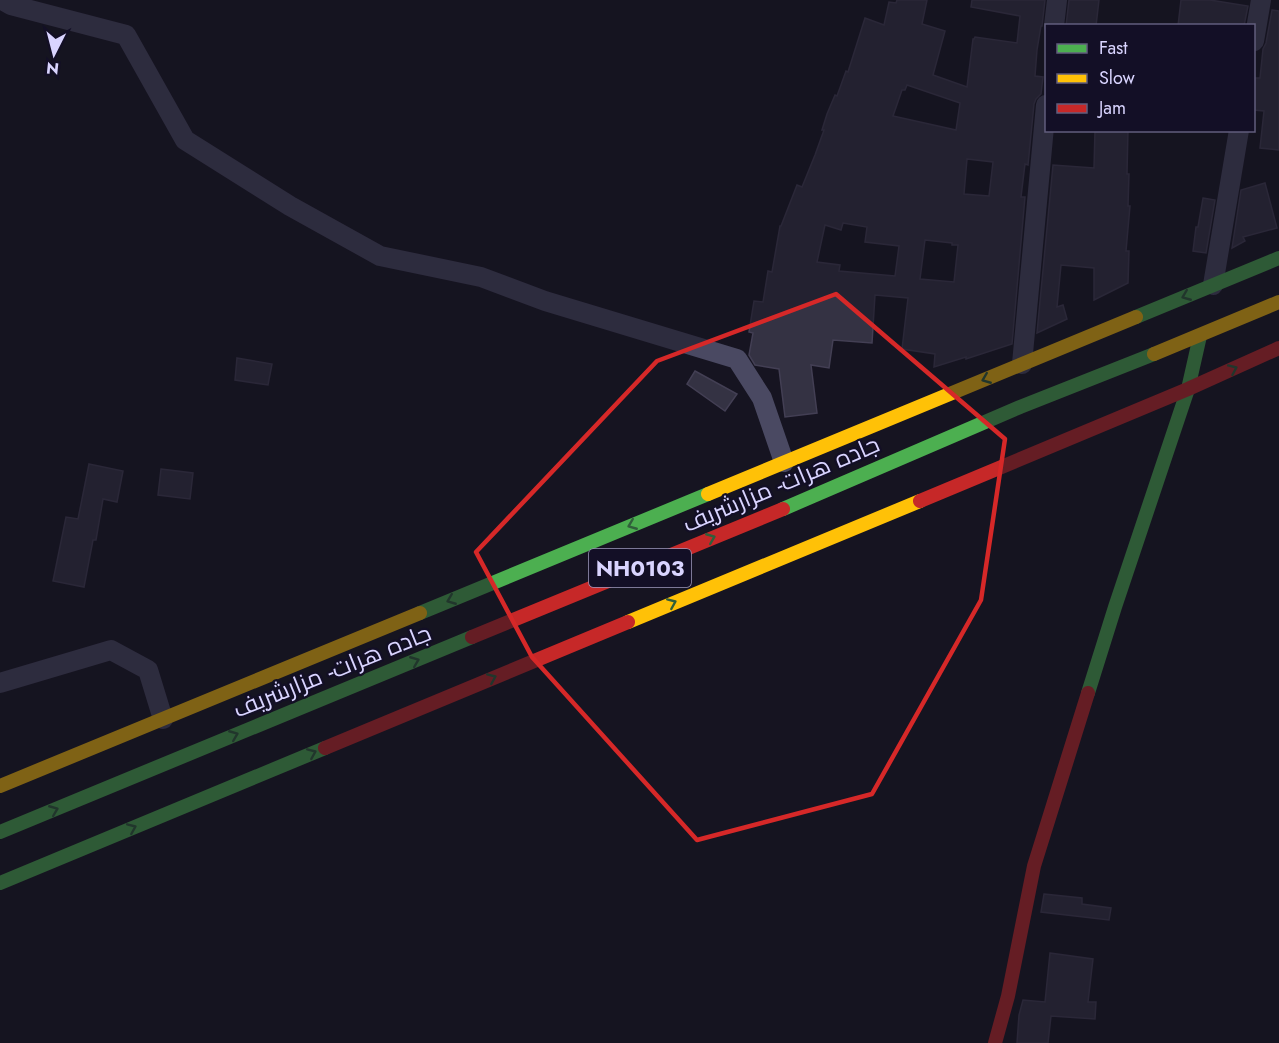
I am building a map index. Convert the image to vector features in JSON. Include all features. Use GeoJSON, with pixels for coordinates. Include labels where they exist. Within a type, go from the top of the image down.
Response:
{"type":"FeatureCollection","features":[{"type":"Feature","properties":{"kind":"main road","name":"جاده هرات- مزارشریف"},"geometry":{"type":"LineString","coordinates":[[0,786],[1279,258]]}},
{"type":"Feature","properties":{"kind":"main road","name":"جاده هرات- مزارشریف"},"geometry":{"type":"LineString","coordinates":[[0,832],[800,502],[1020,407],[1200,336],[1279,302]]}},
{"type":"Feature","properties":{"kind":"main road"},"geometry":{"type":"LineString","coordinates":[[995,1043],[1008,996],[1034,866],[1114,607],[1188,389],[1200,336]]}},
{"type":"Feature","properties":{"kind":"main road"},"geometry":{"type":"LineString","coordinates":[[0,883],[1188,389],[1279,348]]}},
{"type":"Feature","properties":{"kind":"street"},"geometry":{"type":"LineString","coordinates":[[2,0],[11,5],[126,35],[185,140],[290,206],[380,256],[481,278],[544,301],[737,359],[762,398],[784,462]]}},
{"type":"Feature","properties":{"kind":"street"},"geometry":{"type":"LineString","coordinates":[[1054,24],[1057,0]]}},
{"type":"Feature","properties":{"kind":"street"},"geometry":{"type":"LineString","coordinates":[[1255,35],[1261,0]]}},
{"type":"Feature","properties":{"kind":"street"},"geometry":{"type":"LineString","coordinates":[[1022,364],[1045,126]]}},
{"type":"Feature","properties":{"kind":"street"},"geometry":{"type":"LineString","coordinates":[[1213,285],[1239,132]]}},
{"type":"Feature","properties":{"kind":"street"},"geometry":{"type":"LineString","coordinates":[[0,683],[111,650],[148,670],[163,719]]}},
{"type":"Feature","properties":{"kind":"highlighted area"},"geometry":{"type":"Polygon","coordinates":[[[836,294],[1005,439],[981,600],[872,794],[697,840],[532,657],[476,552],[657,361],[836,294]]]}},
{"type":"Feature","properties":{"kind":"building"},"geometry":{"type":"Polygon","coordinates":[[[897,0],[927,0],[922,24],[945,31],[933,75],[967,87],[973,39],[975,37],[1017,43],[1020,16],[971,7],[972,0],[1045,0],[1035,76],[1043,77],[1041,94],[1034,104],[1028,165],[1025,164],[1021,197],[1025,197],[1012,344],[934,367],[935,354],[902,349],[908,298],[875,295],[872,343],[833,340],[829,368],[811,365],[817,413],[785,417],[779,369],[755,365],[749,355],[753,333],[749,332],[754,301],[763,302],[768,271],[772,272],[780,226],[797,185],[802,187],[824,130],[822,130],[827,114],[835,95],[837,96],[846,71],[848,72],[865,18],[884,25],[889,2],[896,3],[897,0]],[[907,85],[905,90],[902,90],[893,116],[956,130],[960,103],[907,85]],[[967,159],[964,194],[989,196],[993,162],[967,159]],[[843,223],[841,230],[825,225],[817,262],[840,265],[839,271],[895,276],[899,246],[865,242],[867,227],[843,223]],[[925,240],[920,279],[954,282],[958,245],[925,240]]]}},
{"type":"Feature","properties":{"kind":"building"},"geometry":{"type":"Polygon","coordinates":[[[1069,0],[1099,0],[1096,24],[1066,24],[1069,0]]]}},
{"type":"Feature","properties":{"kind":"building"},"geometry":{"type":"Polygon","coordinates":[[[1181,0],[1210,0],[1248,6],[1244,24],[1178,24],[1181,0]]]}},
{"type":"Feature","properties":{"kind":"building"},"geometry":{"type":"Polygon","coordinates":[[[1272,10],[1279,11],[1279,150],[1260,148],[1264,111],[1255,110],[1255,78],[1260,78],[1263,49],[1272,10]]]}},
{"type":"Feature","properties":{"kind":"building"},"geometry":{"type":"Polygon","coordinates":[[[1095,132],[1128,132],[1127,174],[1129,174],[1128,206],[1130,206],[1126,251],[1129,251],[1128,283],[1094,300],[1094,268],[1061,265],[1057,307],[1063,305],[1067,319],[1037,333],[1053,165],[1094,168],[1095,132]]]}},
{"type":"Feature","properties":{"kind":"building"},"geometry":{"type":"Polygon","coordinates":[[[1265,183],[1277,228],[1243,237],[1245,241],[1232,248],[1241,190],[1265,183]]]}},
{"type":"Feature","properties":{"kind":"building"},"geometry":{"type":"Polygon","coordinates":[[[1203,198],[1215,200],[1206,253],[1193,251],[1203,198]]]}},
{"type":"Feature","properties":{"kind":"building"},"geometry":{"type":"Polygon","coordinates":[[[237,358],[272,364],[268,385],[235,380],[237,358]]]}},
{"type":"Feature","properties":{"kind":"building"},"geometry":{"type":"Polygon","coordinates":[[[695,371],[737,394],[725,411],[687,384],[695,371]]]}},
{"type":"Feature","properties":{"kind":"building"},"geometry":{"type":"Polygon","coordinates":[[[89,464],[123,471],[117,502],[103,499],[96,540],[93,540],[84,587],[53,581],[66,517],[78,519],[89,464]]]}},
{"type":"Feature","properties":{"kind":"building"},"geometry":{"type":"Polygon","coordinates":[[[161,469],[193,473],[190,499],[158,495],[161,469]]]}},
{"type":"Feature","properties":{"kind":"building"},"geometry":{"type":"Polygon","coordinates":[[[1044,894],[1082,898],[1082,904],[1111,908],[1109,920],[1041,912],[1044,894]]]}},
{"type":"Feature","properties":{"kind":"building"},"geometry":{"type":"Polygon","coordinates":[[[1050,953],[1093,959],[1088,1002],[1096,1002],[1095,1019],[1051,1016],[1048,1043],[1017,1043],[1019,1015],[1023,1000],[1045,1002],[1050,953]]]}},
{"type":"Feature","properties":{"kind":"traffic: fast"},"geometry":{"type":"LineString","coordinates":[[1136,317],[1279,258]]}},
{"type":"Feature","properties":{"kind":"traffic: fast"},"geometry":{"type":"LineString","coordinates":[[1088,693],[1188,389],[1200,336]]}},
{"type":"Feature","properties":{"kind":"traffic: fast"},"geometry":{"type":"LineString","coordinates":[[783,509],[1020,407],[1154,354]]}},
{"type":"Feature","properties":{"kind":"traffic: fast"},"geometry":{"type":"LineString","coordinates":[[420,613],[708,494]]}},
{"type":"Feature","properties":{"kind":"traffic: fast"},"geometry":{"type":"LineString","coordinates":[[0,832],[472,637]]}},
{"type":"Feature","properties":{"kind":"traffic: fast"},"geometry":{"type":"LineString","coordinates":[[0,883],[325,748]]}},
{"type":"Feature","properties":{"kind":"traffic: slow"},"geometry":{"type":"LineString","coordinates":[[1154,354],[1279,302]]}},
{"type":"Feature","properties":{"kind":"traffic: slow"},"geometry":{"type":"LineString","coordinates":[[708,494],[1136,317]]}},
{"type":"Feature","properties":{"kind":"traffic: slow"},"geometry":{"type":"LineString","coordinates":[[628,622],[920,501]]}},
{"type":"Feature","properties":{"kind":"traffic: slow"},"geometry":{"type":"LineString","coordinates":[[0,786],[420,613]]}},
{"type":"Feature","properties":{"kind":"traffic: jam"},"geometry":{"type":"LineString","coordinates":[[920,501],[1188,389],[1279,348]]}},
{"type":"Feature","properties":{"kind":"traffic: jam"},"geometry":{"type":"LineString","coordinates":[[472,637],[783,509]]}},
{"type":"Feature","properties":{"kind":"traffic: jam"},"geometry":{"type":"LineString","coordinates":[[325,748],[628,622]]}},
{"type":"Feature","properties":{"kind":"traffic: jam"},"geometry":{"type":"LineString","coordinates":[[995,1043],[1008,996],[1034,866],[1088,693]]}}]}
